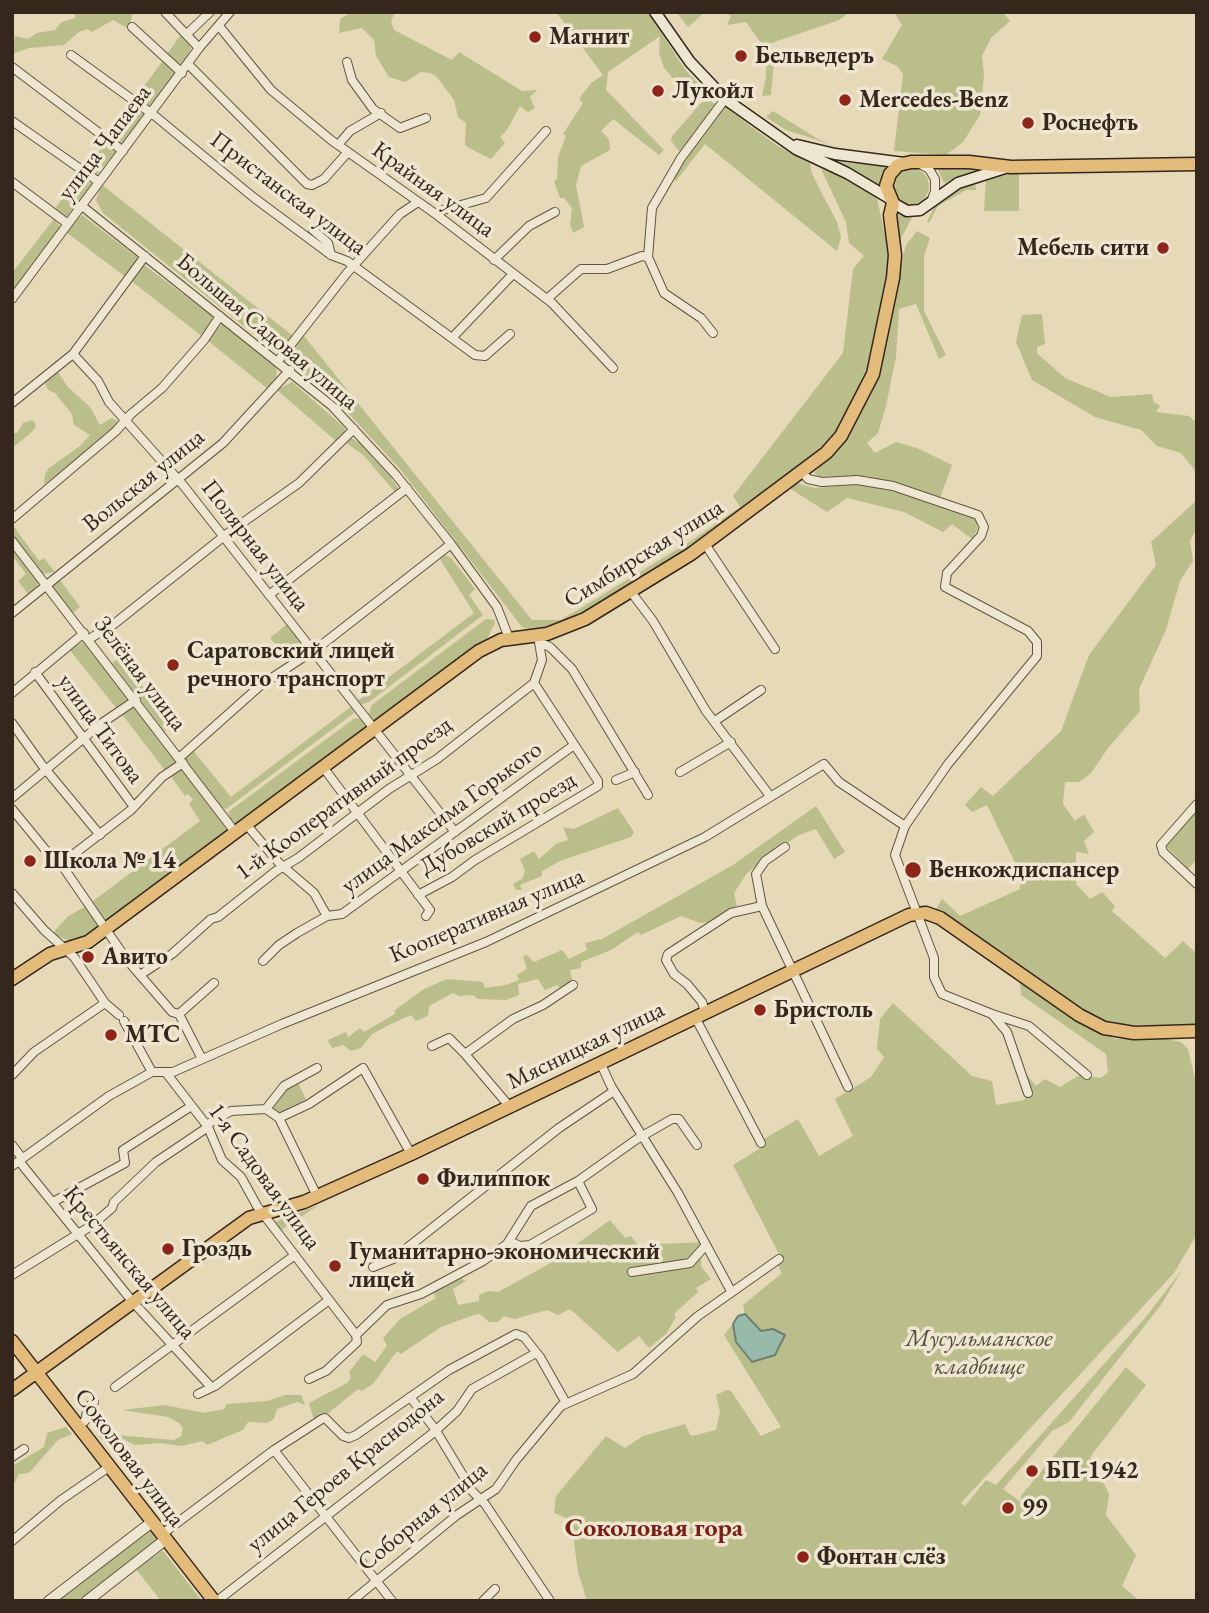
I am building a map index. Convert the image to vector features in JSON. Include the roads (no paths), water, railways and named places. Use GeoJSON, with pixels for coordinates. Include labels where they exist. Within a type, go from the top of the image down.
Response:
{"type":"FeatureCollection","features":[{"type":"Feature","properties":{"kind":"main road"},"geometry":{"type":"LineString","coordinates":[[655,12],[691,62],[725,99],[784,141],[891,200],[902,209],[913,211],[967,178],[1012,167]]}},
{"type":"Feature","properties":{"kind":"main road"},"geometry":{"type":"LineString","coordinates":[[784,141],[835,154],[904,163],[969,162],[1012,167],[1197,164]]}},
{"type":"Feature","properties":{"kind":"main road"},"geometry":{"type":"LineString","coordinates":[[891,200],[886,186],[890,174],[904,163]]}},
{"type":"Feature","properties":{"kind":"main road","name":"Симбирская улица"},"geometry":{"type":"LineString","coordinates":[[12,979],[50,954],[88,942],[479,652],[509,638],[540,640],[585,619],[705,544],[802,472],[841,436],[873,374],[893,278],[895,254],[890,215],[891,200]]}},
{"type":"Feature","properties":{"kind":"main road"},"geometry":{"type":"LineString","coordinates":[[918,913],[940,918],[1093,1023],[1133,1033],[1197,1031]]}},
{"type":"Feature","properties":{"kind":"main road","name":"Мясницкая улица"},"geometry":{"type":"LineString","coordinates":[[12,1390],[243,1222],[317,1196],[411,1154],[794,968],[897,920],[918,913]]}},
{"type":"Feature","properties":{"kind":"main road","name":"Соколовая улица"},"geometry":{"type":"LineString","coordinates":[[12,1341],[163,1537],[216,1601]]}},
{"type":"Feature","properties":{"kind":"street"},"geometry":{"type":"LineString","coordinates":[[165,12],[199,48]]}},
{"type":"Feature","properties":{"kind":"street"},"geometry":{"type":"LineString","coordinates":[[187,34],[210,12]]}},
{"type":"Feature","properties":{"kind":"street","name":"улица Чапаева"},"geometry":{"type":"LineString","coordinates":[[12,299],[199,48],[229,12]]}},
{"type":"Feature","properties":{"kind":"street","name":"Крайняя улица"},"geometry":{"type":"LineString","coordinates":[[219,26],[271,90],[338,145],[437,215],[547,299],[613,368]]}},
{"type":"Feature","properties":{"kind":"street"},"geometry":{"type":"LineString","coordinates":[[132,27],[181,73]]}},
{"type":"Feature","properties":{"kind":"street","name":"Пристанская улица"},"geometry":{"type":"LineString","coordinates":[[71,55],[331,255],[347,261],[354,269],[479,358],[510,334]]}},
{"type":"Feature","properties":{"kind":"street","name":"Крайняя улица"},"geometry":{"type":"LineString","coordinates":[[347,62],[352,80],[361,96],[400,128],[426,118]]}},
{"type":"Feature","properties":{"kind":"street","name":"Крайняя улица"},"geometry":{"type":"LineString","coordinates":[[188,64],[205,85],[307,184],[312,185],[324,179],[348,152]]}},
{"type":"Feature","properties":{"kind":"street"},"geometry":{"type":"LineString","coordinates":[[12,66],[123,151]]}},
{"type":"Feature","properties":{"kind":"street"},"geometry":{"type":"LineString","coordinates":[[713,333],[701,318],[664,293],[648,257],[652,208],[681,158],[725,99]]}},
{"type":"Feature","properties":{"kind":"street","name":"Крайняя улица"},"geometry":{"type":"LineString","coordinates":[[338,145],[350,131],[381,113]]}},
{"type":"Feature","properties":{"kind":"street"},"geometry":{"type":"LineString","coordinates":[[12,121],[99,182]]}},
{"type":"Feature","properties":{"kind":"street"},"geometry":{"type":"LineString","coordinates":[[437,215],[443,210],[486,198],[546,131]]}},
{"type":"Feature","properties":{"kind":"street"},"geometry":{"type":"LineString","coordinates":[[919,163],[929,169],[935,179],[936,191],[931,202]]}},
{"type":"Feature","properties":{"kind":"street"},"geometry":{"type":"LineString","coordinates":[[15,188],[68,224]]}},
{"type":"Feature","properties":{"kind":"street"},"geometry":{"type":"LineString","coordinates":[[278,361],[297,334],[400,214],[418,202]]}},
{"type":"Feature","properties":{"kind":"street","name":"Большая Садовая улица"},"geometry":{"type":"LineString","coordinates":[[82,206],[290,370],[354,429],[407,488],[451,544],[497,607],[509,638]]}},
{"type":"Feature","properties":{"kind":"street","name":"Крайняя улица"},"geometry":{"type":"LineString","coordinates":[[494,260],[529,226],[555,212]]}},
{"type":"Feature","properties":{"kind":"street"},"geometry":{"type":"LineString","coordinates":[[313,230],[328,243],[331,255]]}},
{"type":"Feature","properties":{"kind":"street"},"geometry":{"type":"LineString","coordinates":[[12,403],[73,354],[145,256]]}},
{"type":"Feature","properties":{"kind":"street"},"geometry":{"type":"LineString","coordinates":[[547,299],[580,269],[607,269],[642,256],[648,257]]}},
{"type":"Feature","properties":{"kind":"street"},"geometry":{"type":"LineString","coordinates":[[452,338],[513,274]]}},
{"type":"Feature","properties":{"kind":"street"},"geometry":{"type":"LineString","coordinates":[[12,519],[116,431],[162,388],[204,340],[220,316]]}},
{"type":"Feature","properties":{"kind":"street","name":"Полярная улица"},"geometry":{"type":"LineString","coordinates":[[73,354],[177,478],[455,832]]}},
{"type":"Feature","properties":{"kind":"street","name":"Вольская улица"},"geometry":{"type":"LineString","coordinates":[[12,613],[223,443],[290,370]]}},
{"type":"Feature","properties":{"kind":"street"},"geometry":{"type":"LineString","coordinates":[[12,693],[86,636],[114,624],[299,482],[354,429]]}},
{"type":"Feature","properties":{"kind":"street"},"geometry":{"type":"LineString","coordinates":[[802,472],[808,479],[822,482],[857,480],[892,486],[978,515],[984,527],[981,536],[947,573],[945,587],[1028,631],[1037,642],[1037,656],[948,764],[905,826],[895,855],[934,958],[934,977],[942,994],[1029,1026],[1087,1075]]}},
{"type":"Feature","properties":{"kind":"street"},"geometry":{"type":"LineString","coordinates":[[269,596],[407,488]]}},
{"type":"Feature","properties":{"kind":"street","name":"Зелёная улица"},"geometry":{"type":"LineString","coordinates":[[12,541],[181,760],[241,828],[314,893],[327,916]]}},
{"type":"Feature","properties":{"kind":"street"},"geometry":{"type":"LineString","coordinates":[[61,864],[134,807],[162,777],[248,700],[261,685],[312,651],[451,544]]}},
{"type":"Feature","properties":{"kind":"street"},"geometry":{"type":"LineString","coordinates":[[705,544],[775,649]]}},
{"type":"Feature","properties":{"kind":"street"},"geometry":{"type":"LineString","coordinates":[[631,592],[715,721],[770,796]]}},
{"type":"Feature","properties":{"kind":"street"},"geometry":{"type":"LineString","coordinates":[[540,640],[540,673],[534,682],[574,745]]}},
{"type":"Feature","properties":{"kind":"street"},"geometry":{"type":"LineString","coordinates":[[540,640],[563,658],[572,669],[648,795]]}},
{"type":"Feature","properties":{"kind":"street","name":"улица Титова"},"geometry":{"type":"LineString","coordinates":[[35,673],[134,807]]}},
{"type":"Feature","properties":{"kind":"street","name":"1-й Кооперативный проезд"},"geometry":{"type":"LineString","coordinates":[[140,975],[172,954],[211,919],[218,917],[282,866],[288,865],[437,759],[534,682]]}},
{"type":"Feature","properties":{"kind":"street"},"geometry":{"type":"LineString","coordinates":[[715,721],[761,690]]}},
{"type":"Feature","properties":{"kind":"street"},"geometry":{"type":"LineString","coordinates":[[12,798],[83,739],[136,700]]}},
{"type":"Feature","properties":{"kind":"street"},"geometry":{"type":"LineString","coordinates":[[12,723],[100,835]]}},
{"type":"Feature","properties":{"kind":"street"},"geometry":{"type":"LineString","coordinates":[[680,772],[731,742]]}},
{"type":"Feature","properties":{"kind":"street","name":"Дубовский проезд"},"geometry":{"type":"LineString","coordinates":[[418,895],[452,877],[475,860],[598,786],[574,745]]}},
{"type":"Feature","properties":{"kind":"street","name":"улица Максима Горького"},"geometry":{"type":"LineString","coordinates":[[263,961],[279,945],[327,916],[342,914],[574,745]]}},
{"type":"Feature","properties":{"kind":"street","name":"Кооперативная улица"},"geometry":{"type":"LineString","coordinates":[[166,1074],[486,942],[566,905],[705,836],[824,764],[839,782],[905,826]]}},
{"type":"Feature","properties":{"kind":"street"},"geometry":{"type":"LineString","coordinates":[[323,767],[430,910],[426,916]]}},
{"type":"Feature","properties":{"kind":"street","name":"Дубовский проезд"},"geometry":{"type":"LineString","coordinates":[[616,780],[635,772]]}},
{"type":"Feature","properties":{"kind":"street"},"geometry":{"type":"LineString","coordinates":[[1197,804],[1164,840],[1161,849],[1197,884]]}},
{"type":"Feature","properties":{"kind":"street"},"geometry":{"type":"LineString","coordinates":[[12,809],[48,853],[61,864],[84,896],[87,905],[140,975],[172,1012],[179,1014],[202,1059]]}},
{"type":"Feature","properties":{"kind":"street"},"geometry":{"type":"LineString","coordinates":[[785,847],[765,860],[756,874],[762,906],[794,968],[848,1087]]}},
{"type":"Feature","properties":{"kind":"street"},"geometry":{"type":"LineString","coordinates":[[12,893],[74,957],[105,1003],[122,1018],[152,1072]]}},
{"type":"Feature","properties":{"kind":"street"},"geometry":{"type":"LineString","coordinates":[[761,1143],[700,1015],[702,1002],[688,984],[674,974],[666,960],[668,954],[731,913],[762,906]]}},
{"type":"Feature","properties":{"kind":"street"},"geometry":{"type":"LineString","coordinates":[[179,1014],[214,983]]}},
{"type":"Feature","properties":{"kind":"street"},"geometry":{"type":"LineString","coordinates":[[465,1054],[513,1019],[543,1005],[573,985]]}},
{"type":"Feature","properties":{"kind":"street"},"geometry":{"type":"LineString","coordinates":[[12,1075],[34,1052],[105,1003]]}},
{"type":"Feature","properties":{"kind":"street"},"geometry":{"type":"LineString","coordinates":[[992,1014],[1007,1032],[1028,1093]]}},
{"type":"Feature","properties":{"kind":"street"},"geometry":{"type":"LineString","coordinates":[[432,1046],[449,1038],[510,1107]]}},
{"type":"Feature","properties":{"kind":"street"},"geometry":{"type":"LineString","coordinates":[[600,1062],[614,1091],[706,1244],[731,1291]]}},
{"type":"Feature","properties":{"kind":"street"},"geometry":{"type":"LineString","coordinates":[[266,1109],[284,1086],[317,1068]]}},
{"type":"Feature","properties":{"kind":"street"},"geometry":{"type":"LineString","coordinates":[[279,1118],[309,1104],[353,1073],[366,1069],[411,1154]]}},
{"type":"Feature","properties":{"kind":"street"},"geometry":{"type":"LineString","coordinates":[[18,1162],[110,1096],[152,1072],[166,1074]]}},
{"type":"Feature","properties":{"kind":"street","name":"1-я Садовая улица"},"geometry":{"type":"LineString","coordinates":[[166,1074],[207,1126],[222,1160],[241,1177],[264,1213],[356,1335]]}},
{"type":"Feature","properties":{"kind":"street"},"geometry":{"type":"LineString","coordinates":[[373,1266],[393,1259],[559,1128],[614,1091]]}},
{"type":"Feature","properties":{"kind":"street"},"geometry":{"type":"LineString","coordinates":[[53,1202],[125,1163],[123,1150],[190,1107]]}},
{"type":"Feature","properties":{"kind":"street"},"geometry":{"type":"LineString","coordinates":[[12,1275],[79,1233],[112,1208],[114,1202],[156,1162],[231,1111],[266,1109],[279,1118],[317,1196]]}},
{"type":"Feature","properties":{"kind":"street"},"geometry":{"type":"LineString","coordinates":[[309,1379],[326,1371],[357,1342],[356,1335],[394,1301],[421,1294],[483,1261],[509,1241],[531,1206],[578,1181],[642,1136],[672,1119],[679,1119],[697,1145]]}},
{"type":"Feature","properties":{"kind":"street","name":"Крестьянская улица"},"geometry":{"type":"LineString","coordinates":[[12,1145],[18,1162],[79,1233],[132,1301],[211,1387]]}},
{"type":"Feature","properties":{"kind":"street"},"geometry":{"type":"LineString","coordinates":[[509,1241],[520,1246],[530,1245],[592,1209],[578,1181]]}},
{"type":"Feature","properties":{"kind":"street"},"geometry":{"type":"LineString","coordinates":[[632,1272],[690,1263],[706,1244]]}},
{"type":"Feature","properties":{"kind":"street"},"geometry":{"type":"LineString","coordinates":[[115,1387],[296,1255]]}},
{"type":"Feature","properties":{"kind":"street","name":"Соборная улица"},"geometry":{"type":"LineString","coordinates":[[352,1601],[496,1489],[542,1428],[566,1403],[634,1374],[731,1291],[779,1259]]}},
{"type":"Feature","properties":{"kind":"street"},"geometry":{"type":"LineString","coordinates":[[198,1394],[329,1300]]}},
{"type":"Feature","properties":{"kind":"street"},"geometry":{"type":"LineString","coordinates":[[87,1601],[274,1450],[326,1418],[338,1433],[349,1438],[449,1370],[516,1334],[524,1337],[536,1353],[566,1403]]}},
{"type":"Feature","properties":{"kind":"street","name":"улица Героев Краснодона"},"geometry":{"type":"LineString","coordinates":[[216,1601],[457,1411],[472,1389],[536,1353]]}},
{"type":"Feature","properties":{"kind":"street"},"geometry":{"type":"LineString","coordinates":[[410,1397],[435,1429],[460,1473],[550,1601]]}},
{"type":"Feature","properties":{"kind":"street"},"geometry":{"type":"LineString","coordinates":[[78,1426],[85,1420],[88,1408],[94,1402]]}},
{"type":"Feature","properties":{"kind":"street"},"geometry":{"type":"LineString","coordinates":[[12,1457],[24,1449]]}},
{"type":"Feature","properties":{"kind":"street"},"geometry":{"type":"LineString","coordinates":[[274,1450],[392,1601]]}},
{"type":"Feature","properties":{"kind":"street"},"geometry":{"type":"LineString","coordinates":[[12,1541],[61,1500],[109,1467]]}},
{"type":"Feature","properties":{"kind":"street"},"geometry":{"type":"LineString","coordinates":[[49,1601],[152,1522]]}},
{"type":"Feature","properties":{"kind":"street"},"geometry":{"type":"LineString","coordinates":[[483,1601],[495,1589]]}},
{"type":"Feature","properties":{"kind":"place","name":"Магнит"},"geometry":{"type":"Point","coordinates":[535,37]}},
{"type":"Feature","properties":{"kind":"place","name":"Бельведеръ"},"geometry":{"type":"Point","coordinates":[741,56]}},
{"type":"Feature","properties":{"kind":"place","name":"Лукойл"},"geometry":{"type":"Point","coordinates":[658,91]}},
{"type":"Feature","properties":{"kind":"place","name":"Mercedes-Benz"},"geometry":{"type":"Point","coordinates":[845,100]}},
{"type":"Feature","properties":{"kind":"place","name":"Роснефть"},"geometry":{"type":"Point","coordinates":[1028,123]}},
{"type":"Feature","properties":{"kind":"place","name":"Мебель сити"},"geometry":{"type":"Point","coordinates":[1163,248]}},
{"type":"Feature","properties":{"kind":"place","name":"Саратовский лицей речного транспорт"},"geometry":{"type":"Point","coordinates":[173,665]}},
{"type":"Feature","properties":{"kind":"place","name":"Школа № 14"},"geometry":{"type":"Point","coordinates":[30,861]}},
{"type":"Feature","properties":{"kind":"place","name":"Венкождиспансер"},"geometry":{"type":"Point","coordinates":[913,870]}},
{"type":"Feature","properties":{"kind":"place","name":"Авито"},"geometry":{"type":"Point","coordinates":[88,957]}},
{"type":"Feature","properties":{"kind":"place","name":"Бристоль"},"geometry":{"type":"Point","coordinates":[760,1010]}},
{"type":"Feature","properties":{"kind":"place","name":"МТС"},"geometry":{"type":"Point","coordinates":[111,1035]}},
{"type":"Feature","properties":{"kind":"place","name":"Филиппок"},"geometry":{"type":"Point","coordinates":[423,1179]}},
{"type":"Feature","properties":{"kind":"place","name":"Гроздь"},"geometry":{"type":"Point","coordinates":[168,1249]}},
{"type":"Feature","properties":{"kind":"place","name":"Гуманитарно-экономический лицей"},"geometry":{"type":"Point","coordinates":[335,1266]}},
{"type":"Feature","properties":{"kind":"place","name":"БП-1942"},"geometry":{"type":"Point","coordinates":[1032,1471]}},
{"type":"Feature","properties":{"kind":"place","name":"99"},"geometry":{"type":"Point","coordinates":[1008,1508]}},
{"type":"Feature","properties":{"kind":"place","name":"Фонтан слёз"},"geometry":{"type":"Point","coordinates":[803,1557]}},
{"type":"Feature","properties":{"kind":"district","name":"Соколовая гора"},"geometry":{"type":"Point","coordinates":[654,1529]}},
{"type":"Feature","properties":{"kind":"park label","name":"Мусульманское кладбище"},"geometry":{"type":"Point","coordinates":[979,1353]}}]}
